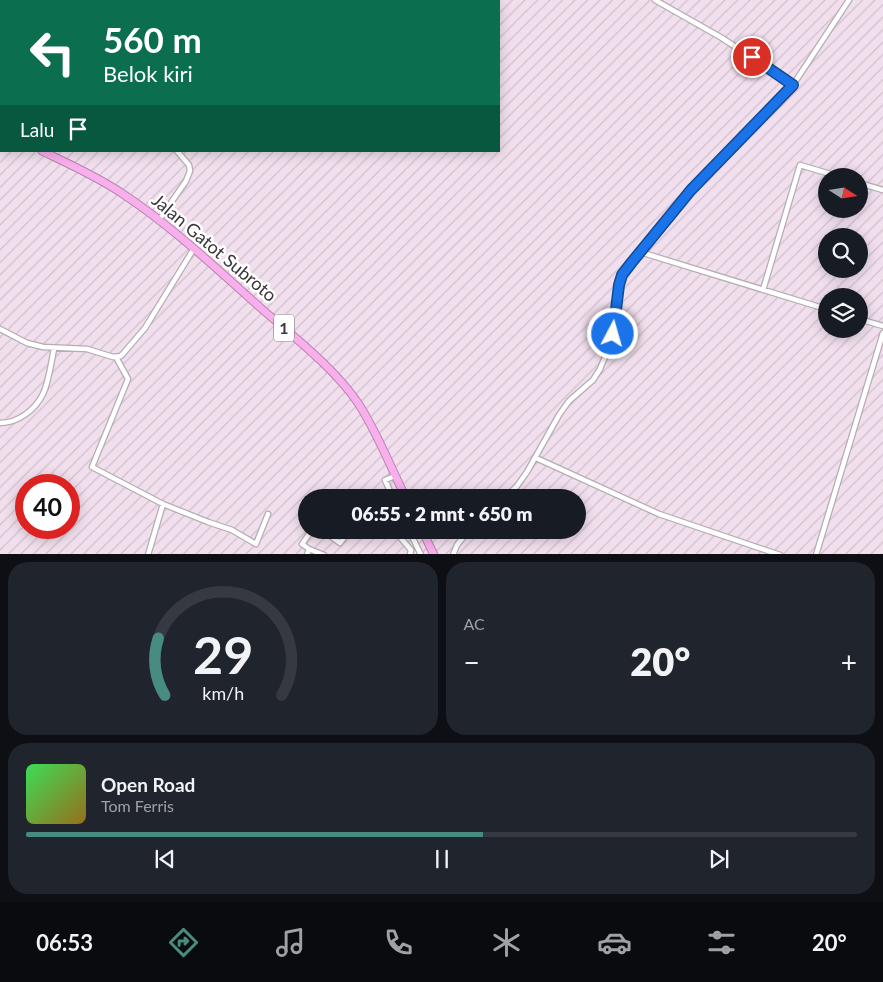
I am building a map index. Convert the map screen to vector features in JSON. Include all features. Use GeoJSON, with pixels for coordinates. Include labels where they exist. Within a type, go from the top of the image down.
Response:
{"type":"FeatureCollection","features":[{"type":"Feature","properties":{"kind":"highway","name":"Jalan Gatot Subroto"},"geometry":{"type":"LineString","coordinates":[[44,152],[82,170],[121,192],[159,220],[292,335],[335,376],[357,402],[368,420],[402,489]]}},
{"type":"Feature","properties":{"kind":"highway"},"geometry":{"type":"LineString","coordinates":[[426,539],[434,554]]}},
{"type":"Feature","properties":{"kind":"street"},"geometry":{"type":"LineString","coordinates":[[655,0],[722,38],[793,85]]}},
{"type":"Feature","properties":{"kind":"street"},"geometry":{"type":"LineString","coordinates":[[513,489],[522,480],[536,458],[559,415],[569,401],[592,380],[600,369],[612,340],[621,278],[691,190],[793,85],[849,0]]}},
{"type":"Feature","properties":{"kind":"street"},"geometry":{"type":"LineString","coordinates":[[159,220],[186,181],[190,171],[187,162],[178,152]]}},
{"type":"Feature","properties":{"kind":"street"},"geometry":{"type":"LineString","coordinates":[[763,290],[800,165],[818,170]]}},
{"type":"Feature","properties":{"kind":"street"},"geometry":{"type":"LineString","coordinates":[[868,186],[883,190]]}},
{"type":"Feature","properties":{"kind":"street"},"geometry":{"type":"LineString","coordinates":[[0,330],[27,343],[54,348],[87,349],[116,357],[121,356],[145,328],[193,250]]}},
{"type":"Feature","properties":{"kind":"street"},"geometry":{"type":"LineString","coordinates":[[640,252],[818,307]]}},
{"type":"Feature","properties":{"kind":"street"},"geometry":{"type":"LineString","coordinates":[[868,322],[883,326]]}},
{"type":"Feature","properties":{"kind":"street"},"geometry":{"type":"LineString","coordinates":[[816,554],[883,333]]}},
{"type":"Feature","properties":{"kind":"street"},"geometry":{"type":"LineString","coordinates":[[0,423],[10,423],[21,418],[42,396],[54,348]]}},
{"type":"Feature","properties":{"kind":"street"},"geometry":{"type":"LineString","coordinates":[[116,357],[128,379],[92,466],[163,504],[232,530],[256,544],[268,514]]}},
{"type":"Feature","properties":{"kind":"street"},"geometry":{"type":"LineString","coordinates":[[536,458],[659,514],[780,554]]}},
{"type":"Feature","properties":{"kind":"street"},"geometry":{"type":"LineString","coordinates":[[389,489],[385,480],[395,476]]}},
{"type":"Feature","properties":{"kind":"street"},"geometry":{"type":"LineString","coordinates":[[148,554],[163,504]]}},
{"type":"Feature","properties":{"kind":"street"},"geometry":{"type":"LineString","coordinates":[[306,539],[302,544],[309,549],[324,554]]}},
{"type":"Feature","properties":{"kind":"street"},"geometry":{"type":"LineString","coordinates":[[402,539],[410,549],[410,554]]}},
{"type":"Feature","properties":{"kind":"street"},"geometry":{"type":"LineString","coordinates":[[414,539],[421,554]]}},
{"type":"Feature","properties":{"kind":"street"},"geometry":{"type":"LineString","coordinates":[[453,554],[461,539]]}},
{"type":"Feature","properties":{"kind":"street"},"geometry":{"type":"LineString","coordinates":[[307,554],[309,549]]}},
{"type":"Feature","properties":{"kind":"shaded area"},"geometry":{"type":"Polygon","coordinates":[[[500,0],[883,0],[883,554],[0,554],[0,152],[500,152],[500,0]]]}},
{"type":"Feature","properties":{"kind":"route"},"geometry":{"type":"LineString","coordinates":[[613,334],[622,275],[691,190],[793,85],[752,57]]}}]}
